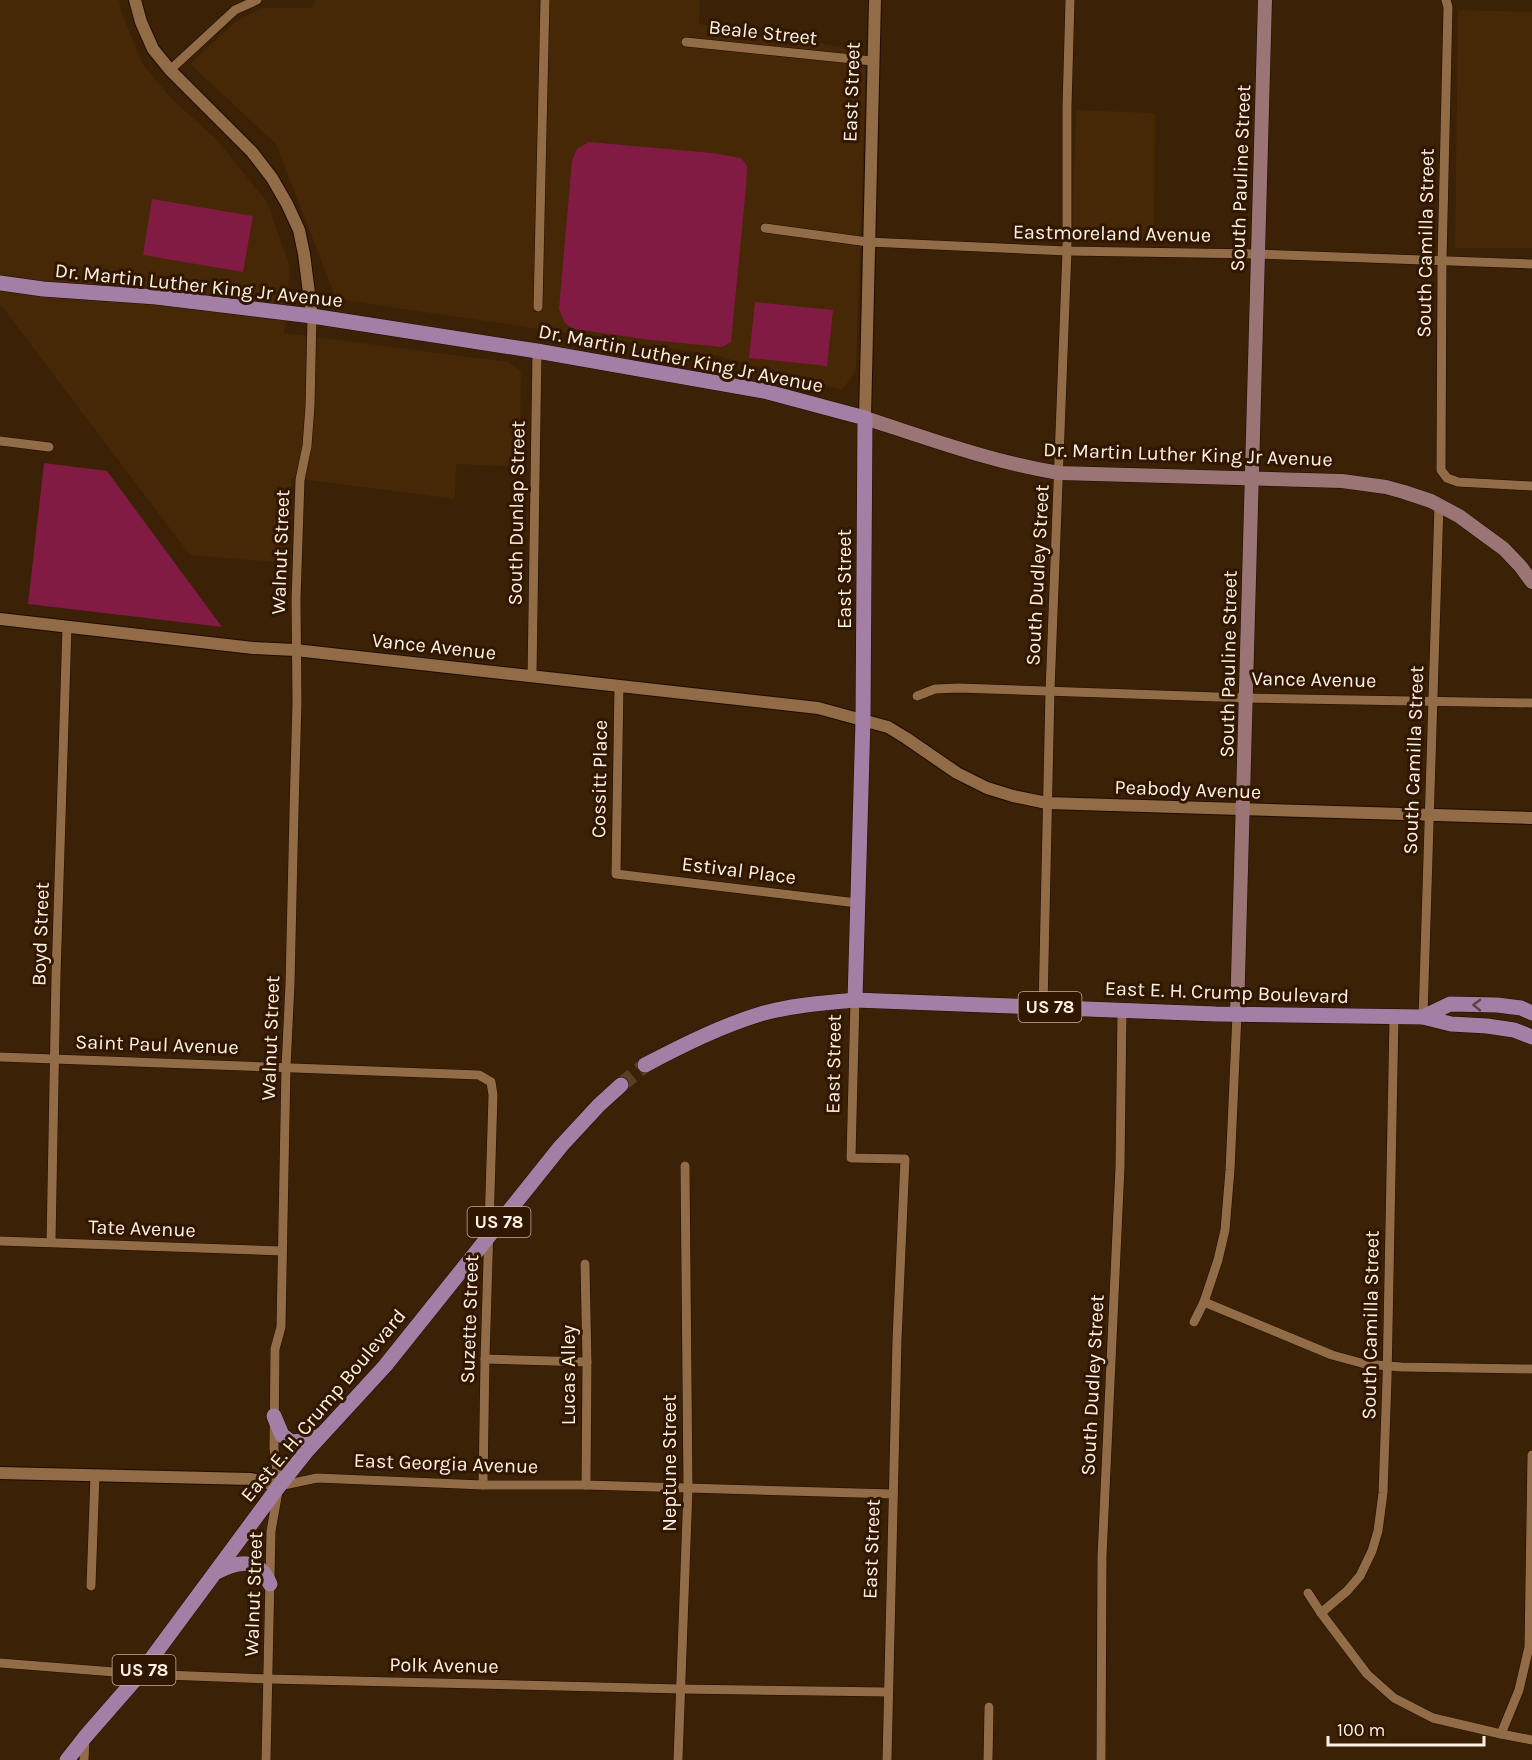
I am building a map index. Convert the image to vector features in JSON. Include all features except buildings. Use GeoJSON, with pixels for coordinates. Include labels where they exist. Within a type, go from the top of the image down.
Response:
{"type":"FeatureCollection","features":[{"type":"Feature","properties":{"kind":"main road","name":"South Pauline Street"},"geometry":{"type":"LineString","coordinates":[[1237,1014],[1265,0]]}},
{"type":"Feature","properties":{"kind":"main road","name":"Dr. Martin Luther King Jr Avenue"},"geometry":{"type":"LineString","coordinates":[[0,284],[156,297],[312,316],[537,351],[764,391],[865,418],[976,455],[1059,473],[1342,481],[1386,487],[1438,505],[1459,516],[1504,549],[1532,582]]}},
{"type":"Feature","properties":{"kind":"main road","name":"East Street"},"geometry":{"type":"LineString","coordinates":[[855,1000],[863,720],[865,418]]}},
{"type":"Feature","properties":{"kind":"main road","name":"East E. H. Crump Boulevard"},"geometry":{"type":"LineString","coordinates":[[645,1065],[723,1028],[764,1014],[809,1005],[855,1000],[1122,1011],[1423,1017],[1451,1024],[1514,1030],[1532,1038]]}},
{"type":"Feature","properties":{"kind":"main road","name":"East E. H. Crump Boulevard"},"geometry":{"type":"LineString","coordinates":[[1423,1017],[1450,1005],[1497,1005],[1521,1008],[1532,1013]]}},
{"type":"Feature","properties":{"kind":"main road","name":"East E. H. Crump Boulevard"},"geometry":{"type":"LineString","coordinates":[[67,1760],[140,1674],[279,1486],[321,1435],[385,1366],[561,1146],[621,1085]]}},
{"type":"Feature","properties":{"kind":"main road"},"geometry":{"type":"LineString","coordinates":[[274,1416],[282,1435],[291,1442],[311,1440],[321,1435]]}},
{"type":"Feature","properties":{"kind":"main road"},"geometry":{"type":"LineString","coordinates":[[214,1574],[229,1565],[245,1563],[262,1571],[270,1584]]}},
{"type":"Feature","properties":{"kind":"street"},"geometry":{"type":"LineString","coordinates":[[135,0],[141,22],[153,49],[170,70],[252,152],[282,195],[299,230],[312,316]]}},
{"type":"Feature","properties":{"kind":"street"},"geometry":{"type":"LineString","coordinates":[[170,70],[235,10],[257,0]]}},
{"type":"Feature","properties":{"kind":"street"},"geometry":{"type":"LineString","coordinates":[[538,307],[545,0]]}},
{"type":"Feature","properties":{"kind":"street","name":"East Street"},"geometry":{"type":"LineString","coordinates":[[865,418],[875,0]]}},
{"type":"Feature","properties":{"kind":"street","name":"South Dudley Street"},"geometry":{"type":"LineString","coordinates":[[1042,1007],[1050,691],[1067,251],[1070,0]]}},
{"type":"Feature","properties":{"kind":"street","name":"South Camilla Street"},"geometry":{"type":"LineString","coordinates":[[1448,2],[1442,261],[1441,470],[1447,477],[1458,482],[1532,486]]}},
{"type":"Feature","properties":{"kind":"street","name":"Beale Street"},"geometry":{"type":"LineString","coordinates":[[686,42],[872,61]]}},
{"type":"Feature","properties":{"kind":"street","name":"Eastmoreland Avenue"},"geometry":{"type":"LineString","coordinates":[[765,228],[868,242],[1067,251],[1257,254],[1532,264]]}},
{"type":"Feature","properties":{"kind":"street","name":"Walnut Street"},"geometry":{"type":"LineString","coordinates":[[266,1760],[271,1531],[279,1486],[274,1449],[275,1349],[281,1327],[297,702],[300,480],[307,446],[312,316]]}},
{"type":"Feature","properties":{"kind":"street","name":"South Dunlap Street"},"geometry":{"type":"LineString","coordinates":[[532,676],[537,351]]}},
{"type":"Feature","properties":{"kind":"street"},"geometry":{"type":"LineString","coordinates":[[0,441],[49,447]]}},
{"type":"Feature","properties":{"kind":"street","name":"South Camilla Street"},"geometry":{"type":"LineString","coordinates":[[1423,1017],[1438,505]]}},
{"type":"Feature","properties":{"kind":"street","name":"Vance Avenue"},"geometry":{"type":"LineString","coordinates":[[0,619],[818,708],[863,720]]}},
{"type":"Feature","properties":{"kind":"street","name":"Boyd Street"},"geometry":{"type":"LineString","coordinates":[[51,1242],[56,976],[67,627]]}},
{"type":"Feature","properties":{"kind":"street","name":"Cossitt Place"},"geometry":{"type":"LineString","coordinates":[[616,874],[619,685]]}},
{"type":"Feature","properties":{"kind":"street","name":"Vance Avenue"},"geometry":{"type":"LineString","coordinates":[[917,696],[945,688],[1246,698],[1532,703]]}},
{"type":"Feature","properties":{"kind":"street","name":"Peabody Avenue"},"geometry":{"type":"LineString","coordinates":[[863,720],[888,727],[957,773],[987,788],[1047,803],[1532,818]]}},
{"type":"Feature","properties":{"kind":"street","name":"Estival Place"},"geometry":{"type":"LineString","coordinates":[[616,874],[857,903]]}},
{"type":"Feature","properties":{"kind":"street","name":"East Street"},"geometry":{"type":"LineString","coordinates":[[855,1000],[851,1158],[905,1159],[893,1494],[887,1760]]}},
{"type":"Feature","properties":{"kind":"street","name":"South Dudley Street"},"geometry":{"type":"LineString","coordinates":[[1101,1760],[1102,1556],[1120,1167],[1122,1011]]}},
{"type":"Feature","properties":{"kind":"street","name":"South Pauline Street"},"geometry":{"type":"LineString","coordinates":[[1194,1322],[1204,1302],[1225,1230],[1237,1014]]}},
{"type":"Feature","properties":{"kind":"street","name":"South Camilla Street"},"geometry":{"type":"LineString","coordinates":[[1320,1612],[1347,1591],[1360,1576],[1372,1551],[1378,1531],[1383,1494],[1394,1017]]}},
{"type":"Feature","properties":{"kind":"street","name":"Saint Paul Avenue"},"geometry":{"type":"LineString","coordinates":[[0,1058],[479,1074],[491,1082]]}},
{"type":"Feature","properties":{"kind":"street","name":"Suzette Street"},"geometry":{"type":"LineString","coordinates":[[483,1485],[493,1095],[491,1082]]}},
{"type":"Feature","properties":{"kind":"street","name":"Neptune Street"},"geometry":{"type":"LineString","coordinates":[[678,1760],[688,1489],[685,1166]]}},
{"type":"Feature","properties":{"kind":"street","name":"Tate Avenue"},"geometry":{"type":"LineString","coordinates":[[0,1241],[282,1251]]}},
{"type":"Feature","properties":{"kind":"street","name":"Lucas Alley"},"geometry":{"type":"LineString","coordinates":[[585,1264],[586,1485]]}},
{"type":"Feature","properties":{"kind":"street"},"geometry":{"type":"LineString","coordinates":[[1204,1302],[1332,1355],[1365,1364],[1532,1369]]}},
{"type":"Feature","properties":{"kind":"street"},"geometry":{"type":"LineString","coordinates":[[485,1359],[587,1362]]}},
{"type":"Feature","properties":{"kind":"street"},"geometry":{"type":"LineString","coordinates":[[1501,1734],[1519,1690],[1528,1647],[1532,1455]]}},
{"type":"Feature","properties":{"kind":"street","name":"East Georgia Avenue"},"geometry":{"type":"LineString","coordinates":[[0,1473],[251,1479],[279,1486],[316,1478],[483,1485],[586,1485],[893,1494]]}},
{"type":"Feature","properties":{"kind":"street"},"geometry":{"type":"LineString","coordinates":[[91,1586],[95,1475]]}},
{"type":"Feature","properties":{"kind":"street"},"geometry":{"type":"LineString","coordinates":[[1308,1593],[1367,1674],[1394,1698],[1433,1718],[1532,1740]]}},
{"type":"Feature","properties":{"kind":"street","name":"Polk Avenue"},"geometry":{"type":"LineString","coordinates":[[0,1663],[140,1674],[269,1679],[888,1692]]}},
{"type":"Feature","properties":{"kind":"street"},"geometry":{"type":"LineString","coordinates":[[988,1760],[989,1707]]}},
{"type":"Feature","properties":{"kind":"street"},"geometry":{"type":"LineString","coordinates":[[84,1760],[85,1737]]}},
{"type":"Feature","properties":{"kind":"shaded area"},"geometry":{"type":"Polygon","coordinates":[[[0,0],[119,0],[142,63],[170,97],[217,140],[267,202],[290,267],[284,333],[509,362],[521,372],[520,467],[456,464],[455,499],[292,478],[288,563],[190,555],[0,304],[0,0]]]}},
{"type":"Feature","properties":{"kind":"shaded area"},"geometry":{"type":"Polygon","coordinates":[[[315,0],[700,0],[699,24],[861,50],[866,74],[856,371],[842,390],[714,355],[336,299],[276,144],[190,64],[235,22],[263,8],[313,8],[315,0]]]}},
{"type":"Feature","properties":{"kind":"shaded area"},"geometry":{"type":"Polygon","coordinates":[[[1458,10],[1532,12],[1532,248],[1455,248],[1458,10]]]}},
{"type":"Feature","properties":{"kind":"shaded area"},"geometry":{"type":"Polygon","coordinates":[[[1076,110],[1155,113],[1154,242],[1074,242],[1076,110]]]}},
{"type":"Feature","properties":{"kind":"shaded area"},"geometry":{"type":"Polygon","coordinates":[[[589,142],[712,153],[741,158],[747,166],[731,342],[722,347],[651,340],[574,329],[565,323],[559,309],[572,161],[577,149],[589,142]]]}},
{"type":"Feature","properties":{"kind":"shaded area"},"geometry":{"type":"Polygon","coordinates":[[[152,199],[253,216],[243,272],[143,255],[152,199]]]}},
{"type":"Feature","properties":{"kind":"shaded area"},"geometry":{"type":"Polygon","coordinates":[[[755,302],[833,310],[827,366],[749,358],[755,302]]]}},
{"type":"Feature","properties":{"kind":"shaded area"},"geometry":{"type":"Polygon","coordinates":[[[44,463],[107,471],[222,627],[28,604],[44,463]]]}},
{"type":"Feature","properties":{"kind":"tunnel"},"geometry":{"type":"LineString","coordinates":[[621,1085],[645,1065]]}}]}
